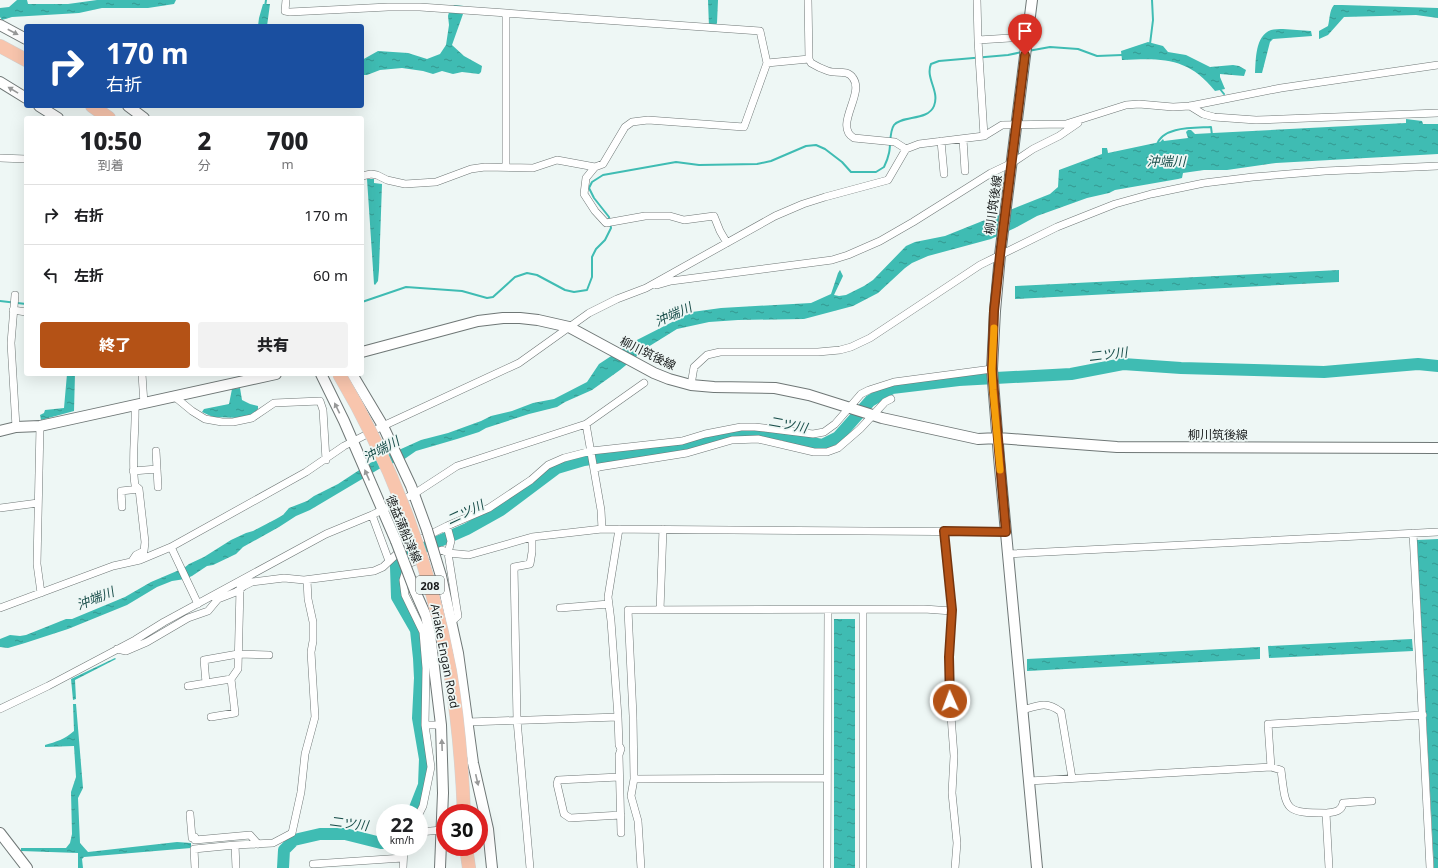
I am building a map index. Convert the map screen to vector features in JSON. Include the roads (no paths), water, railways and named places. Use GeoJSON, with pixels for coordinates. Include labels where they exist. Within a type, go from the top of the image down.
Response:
{"type":"FeatureCollection","features":[{"type":"Feature","properties":{"kind":"highway"},"geometry":{"type":"LineString","coordinates":[[0,46],[24,59]]}},
{"type":"Feature","properties":{"kind":"highway"},"geometry":{"type":"LineString","coordinates":[[0,50],[24,63]]}},
{"type":"Feature","properties":{"kind":"highway"},"geometry":{"type":"LineString","coordinates":[[95,108],[106,116]]}},
{"type":"Feature","properties":{"kind":"highway"},"geometry":{"type":"LineString","coordinates":[[101,108],[112,116]]}},
{"type":"Feature","properties":{"kind":"highway","name":"Ariake Engan Road"},"geometry":{"type":"LineString","coordinates":[[340,376],[367,426],[393,481],[431,590],[450,671],[456,710],[463,804]]}},
{"type":"Feature","properties":{"kind":"highway","name":"Ariake Engan Road"},"geometry":{"type":"LineString","coordinates":[[345,376],[396,480],[416,531],[435,589],[454,670],[462,736],[467,804]]}},
{"type":"Feature","properties":{"kind":"highway"},"geometry":{"type":"LineString","coordinates":[[467,856],[469,868]]}},
{"type":"Feature","properties":{"kind":"highway"},"geometry":{"type":"LineString","coordinates":[[469,868],[470,856]]}},
{"type":"Feature","properties":{"kind":"main road","name":"柳川筑後線"},"geometry":{"type":"LineString","coordinates":[[998,438],[992,369],[994,311],[1000,251],[1012,167],[1032,0]]}},
{"type":"Feature","properties":{"kind":"main road"},"geometry":{"type":"LineString","coordinates":[[0,25],[24,38]]}},
{"type":"Feature","properties":{"kind":"main road"},"geometry":{"type":"LineString","coordinates":[[0,82],[24,97]]}},
{"type":"Feature","properties":{"kind":"main road"},"geometry":{"type":"LineString","coordinates":[[42,108],[55,116]]}},
{"type":"Feature","properties":{"kind":"main road"},"geometry":{"type":"LineString","coordinates":[[131,108],[141,116]]}},
{"type":"Feature","properties":{"kind":"main road","name":"柳川筑後線"},"geometry":{"type":"LineString","coordinates":[[364,351],[471,323],[503,318],[520,318],[538,320],[574,329],[654,373],[691,385],[775,388],[808,395],[877,416],[978,439],[998,438],[1117,447],[1438,448]]}},
{"type":"Feature","properties":{"kind":"main road"},"geometry":{"type":"LineString","coordinates":[[0,431],[16,427],[40,426],[267,376]]}},
{"type":"Feature","properties":{"kind":"main road","name":"徳益蒲船津線"},"geometry":{"type":"LineString","coordinates":[[322,376],[396,541],[426,616],[430,634],[441,725],[443,804]]}},
{"type":"Feature","properties":{"kind":"main road","name":"徳益蒲船津線"},"geometry":{"type":"LineString","coordinates":[[353,376],[385,429],[412,490],[427,530],[441,576],[458,653],[479,804]]}},
{"type":"Feature","properties":{"kind":"main road"},"geometry":{"type":"LineString","coordinates":[[998,438],[1037,868]]}},
{"type":"Feature","properties":{"kind":"main road"},"geometry":{"type":"LineString","coordinates":[[441,725],[468,722]]}},
{"type":"Feature","properties":{"kind":"main road"},"geometry":{"type":"LineString","coordinates":[[0,833],[27,868]]}},
{"type":"Feature","properties":{"kind":"main road","name":"徳益蒲船津線"},"geometry":{"type":"LineString","coordinates":[[488,851],[492,868]]}},
{"type":"Feature","properties":{"kind":"main road","name":"徳益蒲船津線"},"geometry":{"type":"LineString","coordinates":[[440,868],[441,856]]}},
{"type":"Feature","properties":{"kind":"street"},"geometry":{"type":"LineString","coordinates":[[286,0],[285,11],[290,12],[420,7],[757,30],[761,33],[767,63],[744,127],[648,120],[632,122],[624,127],[603,164],[595,167],[586,178],[584,194],[595,211],[606,223],[645,216],[670,216],[684,220],[714,216],[720,231],[728,243]]}},
{"type":"Feature","properties":{"kind":"street"},"geometry":{"type":"LineString","coordinates":[[808,0],[811,63],[816,67],[829,72],[848,73],[854,79],[855,86],[853,105],[846,121],[849,135],[854,138],[895,142],[906,149]]}},
{"type":"Feature","properties":{"kind":"street"},"geometry":{"type":"LineString","coordinates":[[977,0],[984,136]]}},
{"type":"Feature","properties":{"kind":"street"},"geometry":{"type":"LineString","coordinates":[[506,13],[506,167]]}},
{"type":"Feature","properties":{"kind":"street"},"geometry":{"type":"LineString","coordinates":[[978,40],[1026,46]]}},
{"type":"Feature","properties":{"kind":"street"},"geometry":{"type":"LineString","coordinates":[[767,63],[810,59]]}},
{"type":"Feature","properties":{"kind":"street"},"geometry":{"type":"LineString","coordinates":[[646,288],[775,216],[803,204],[888,180],[906,149],[919,144],[984,136],[1002,126],[1017,124],[1066,124],[1126,105],[1139,104],[1173,107],[1190,106],[1296,86],[1438,65]]}},
{"type":"Feature","properties":{"kind":"street"},"geometry":{"type":"LineString","coordinates":[[1190,106],[1203,114],[1256,120],[1438,113]]}},
{"type":"Feature","properties":{"kind":"street"},"geometry":{"type":"LineString","coordinates":[[0,608],[113,566],[140,560],[172,549],[326,460],[344,446],[353,444],[385,429],[519,363],[574,329],[589,313],[617,299],[670,281],[832,260],[848,255],[880,241],[913,222],[990,173],[1012,167],[1033,149],[1059,136],[1084,119]]}},
{"type":"Feature","properties":{"kind":"street"},"geometry":{"type":"LineString","coordinates":[[963,138],[965,171]]}},
{"type":"Feature","properties":{"kind":"street"},"geometry":{"type":"LineString","coordinates":[[941,141],[944,174]]}},
{"type":"Feature","properties":{"kind":"street"},"geometry":{"type":"LineString","coordinates":[[0,158],[24,160]]}},
{"type":"Feature","properties":{"kind":"street"},"geometry":{"type":"LineString","coordinates":[[364,176],[371,174],[377,175],[388,180],[405,184],[436,182],[471,169],[485,167],[533,168],[557,160],[595,167]]}},
{"type":"Feature","properties":{"kind":"street"},"geometry":{"type":"LineString","coordinates":[[691,385],[694,367],[707,355],[720,352],[818,352],[840,350],[851,347],[870,338],[1000,251],[1115,204],[1204,182],[1318,171],[1438,166]]}},
{"type":"Feature","properties":{"kind":"street"},"geometry":{"type":"LineString","coordinates":[[15,296],[11,343],[16,427]]}},
{"type":"Feature","properties":{"kind":"street"},"geometry":{"type":"LineString","coordinates":[[13,309],[24,312]]}},
{"type":"Feature","properties":{"kind":"street"},"geometry":{"type":"LineString","coordinates":[[117,649],[126,651],[147,642],[188,618],[208,611],[218,599],[236,592],[240,588],[252,582],[284,578],[307,580],[374,571],[383,568],[400,550],[447,526],[489,508],[531,480],[548,465],[564,458],[591,451],[682,441],[734,428],[751,427],[813,434],[824,432],[835,424],[861,394],[869,390],[894,382],[992,369]]}},
{"type":"Feature","properties":{"kind":"street"},"geometry":{"type":"LineString","coordinates":[[132,561],[136,555],[144,550],[145,542],[139,489],[135,485],[133,471],[142,376]]}},
{"type":"Feature","properties":{"kind":"street"},"geometry":{"type":"LineString","coordinates":[[0,708],[48,686],[117,649],[197,602],[326,534],[372,515],[381,507],[456,466],[586,424],[644,383]]}},
{"type":"Feature","properties":{"kind":"street"},"geometry":{"type":"LineString","coordinates":[[175,397],[192,411],[205,419],[222,422],[233,422],[252,418],[274,403],[320,401],[323,410],[326,460]]}},
{"type":"Feature","properties":{"kind":"street"},"geometry":{"type":"LineString","coordinates":[[594,469],[687,453],[732,440],[758,439],[814,452],[827,452],[838,448],[877,416],[885,402],[891,399]]}},
{"type":"Feature","properties":{"kind":"street"},"geometry":{"type":"LineString","coordinates":[[586,424],[601,510],[602,529]]}},
{"type":"Feature","properties":{"kind":"street"},"geometry":{"type":"LineString","coordinates":[[40,426],[37,564],[40,593]]}},
{"type":"Feature","properties":{"kind":"street"},"geometry":{"type":"LineString","coordinates":[[751,427],[752,439]]}},
{"type":"Feature","properties":{"kind":"street"},"geometry":{"type":"LineString","coordinates":[[156,451],[158,486]]}},
{"type":"Feature","properties":{"kind":"street"},"geometry":{"type":"LineString","coordinates":[[133,471],[157,469]]}},
{"type":"Feature","properties":{"kind":"street"},"geometry":{"type":"LineString","coordinates":[[122,507],[121,492],[139,489]]}},
{"type":"Feature","properties":{"kind":"street"},"geometry":{"type":"LineString","coordinates":[[0,508],[38,504]]}},
{"type":"Feature","properties":{"kind":"street"},"geometry":{"type":"LineString","coordinates":[[372,515],[389,561]]}},
{"type":"Feature","properties":{"kind":"street"},"geometry":{"type":"LineString","coordinates":[[447,526],[451,541],[448,553],[458,616],[450,622]]}},
{"type":"Feature","properties":{"kind":"street"},"geometry":{"type":"LineString","coordinates":[[423,804],[431,767],[426,725],[426,668],[423,632],[405,595],[403,580],[408,564],[442,550],[448,553],[470,555],[532,537],[602,529],[1006,532]]}},
{"type":"Feature","properties":{"kind":"street"},"geometry":{"type":"LineString","coordinates":[[619,529],[608,597],[612,621],[619,745],[621,749],[619,755],[619,777],[622,833]]}},
{"type":"Feature","properties":{"kind":"street"},"geometry":{"type":"LineString","coordinates":[[660,610],[663,529]]}},
{"type":"Feature","properties":{"kind":"street"},"geometry":{"type":"LineString","coordinates":[[944,531],[952,610],[949,657],[954,756],[952,793],[957,843],[955,868]]}},
{"type":"Feature","properties":{"kind":"street"},"geometry":{"type":"LineString","coordinates":[[1008,554],[1438,532]]}},
{"type":"Feature","properties":{"kind":"street"},"geometry":{"type":"LineString","coordinates":[[1413,534],[1430,868]]}},
{"type":"Feature","properties":{"kind":"street"},"geometry":{"type":"LineString","coordinates":[[530,868],[517,720],[514,567],[530,564],[532,537]]}},
{"type":"Feature","properties":{"kind":"street"},"geometry":{"type":"LineString","coordinates":[[172,549],[197,602]]}},
{"type":"Feature","properties":{"kind":"street"},"geometry":{"type":"LineString","coordinates":[[195,868],[194,849],[235,845],[273,844],[292,833],[301,792],[304,754],[315,717],[311,652],[313,641],[313,622],[308,599],[307,580]]}},
{"type":"Feature","properties":{"kind":"street"},"geometry":{"type":"LineString","coordinates":[[188,686],[231,678],[238,669],[240,588]]}},
{"type":"Feature","properties":{"kind":"street"},"geometry":{"type":"LineString","coordinates":[[560,608],[609,604]]}},
{"type":"Feature","properties":{"kind":"street"},"geometry":{"type":"LineString","coordinates":[[641,868],[638,821],[631,796],[634,779],[633,716],[628,610],[952,610]]}},
{"type":"Feature","properties":{"kind":"street"},"geometry":{"type":"LineString","coordinates":[[827,868],[828,610]]}},
{"type":"Feature","properties":{"kind":"street"},"geometry":{"type":"LineString","coordinates":[[863,610],[863,868]]}},
{"type":"Feature","properties":{"kind":"street"},"geometry":{"type":"LineString","coordinates":[[206,683],[204,660],[238,654],[268,655]]}},
{"type":"Feature","properties":{"kind":"street"},"geometry":{"type":"LineString","coordinates":[[210,717],[235,713],[231,678]]}},
{"type":"Feature","properties":{"kind":"street"},"geometry":{"type":"LineString","coordinates":[[1023,710],[1044,704],[1053,706],[1061,712],[1072,778]]}},
{"type":"Feature","properties":{"kind":"street"},"geometry":{"type":"LineString","coordinates":[[1271,767],[1268,724],[1423,715]]}},
{"type":"Feature","properties":{"kind":"street"},"geometry":{"type":"LineString","coordinates":[[468,722],[618,717]]}},
{"type":"Feature","properties":{"kind":"street"},"geometry":{"type":"LineString","coordinates":[[426,725],[441,725]]}},
{"type":"Feature","properties":{"kind":"street"},"geometry":{"type":"LineString","coordinates":[[1029,781],[1271,767],[1281,770],[1284,794],[1287,804],[1294,810],[1302,813],[1326,813],[1338,811],[1342,807],[1343,803],[1372,801]]}},
{"type":"Feature","properties":{"kind":"street"},"geometry":{"type":"LineString","coordinates":[[619,777],[558,780],[557,784],[564,814],[570,818],[621,816]]}},
{"type":"Feature","properties":{"kind":"street"},"geometry":{"type":"LineString","coordinates":[[634,779],[827,778]]}},
{"type":"Feature","properties":{"kind":"street"},"geometry":{"type":"LineString","coordinates":[[1326,813],[1329,868]]}},
{"type":"Feature","properties":{"kind":"street"},"geometry":{"type":"LineString","coordinates":[[190,814],[192,838],[195,837],[195,840],[250,835],[258,844]]}},
{"type":"Feature","properties":{"kind":"street"},"geometry":{"type":"LineString","coordinates":[[235,845],[236,868]]}},
{"type":"Feature","properties":{"kind":"street"},"geometry":{"type":"LineString","coordinates":[[313,864],[403,858],[403,868]]}},
{"type":"Feature","properties":{"kind":"water"},"geometry":{"type":"Polygon","coordinates":[[[17,0],[27,0],[28,4],[68,4],[97,0],[176,0],[174,4],[148,8],[102,8],[79,13],[12,17],[2,20],[0,17],[0,8],[9,7],[17,0]]]}},
{"type":"Feature","properties":{"kind":"water"},"geometry":{"type":"Polygon","coordinates":[[[708,0],[718,0],[717,23],[715,27],[709,27],[708,0]]]}},
{"type":"Feature","properties":{"kind":"water"},"geometry":{"type":"Polygon","coordinates":[[[263,4],[270,4],[267,24],[258,24],[263,4]]]}},
{"type":"Feature","properties":{"kind":"water"},"geometry":{"type":"Polygon","coordinates":[[[454,5],[464,6],[463,14],[452,45],[464,56],[482,66],[479,74],[462,72],[453,74],[442,71],[433,74],[402,68],[380,70],[364,75],[364,59],[378,51],[408,53],[427,59],[440,54],[446,45],[449,12],[454,5]]]}},
{"type":"Feature","properties":{"kind":"water"},"geometry":{"type":"Polygon","coordinates":[[[1334,5],[1438,8],[1438,18],[1416,15],[1344,17],[1328,35],[1319,39],[1319,31],[1328,26],[1330,12],[1334,5]]]}},
{"type":"Feature","properties":{"kind":"water"},"geometry":{"type":"Polygon","coordinates":[[[1283,29],[1311,31],[1312,36],[1273,39],[1270,42],[1262,73],[1255,73],[1257,48],[1262,37],[1271,30],[1283,29]]]}},
{"type":"Feature","properties":{"kind":"water"},"geometry":{"type":"Polygon","coordinates":[[[1148,42],[1163,46],[1168,52],[1186,55],[1210,67],[1233,65],[1239,66],[1246,70],[1244,76],[1220,74],[1225,89],[1215,91],[1195,72],[1173,62],[1150,59],[1122,60],[1121,51],[1148,42]]]}},
{"type":"Feature","properties":{"kind":"water","name":"沖端川"},"geometry":{"type":"Polygon","coordinates":[[[1406,119],[1422,121],[1423,124],[1438,124],[1438,154],[1276,163],[1227,170],[1204,170],[1183,173],[1182,178],[1115,190],[1109,193],[1087,198],[1037,216],[991,239],[928,256],[905,268],[878,293],[853,306],[804,319],[709,322],[677,329],[648,347],[592,390],[557,407],[529,414],[486,428],[479,432],[416,451],[403,460],[379,469],[310,510],[296,516],[243,547],[236,554],[213,565],[207,566],[192,576],[185,579],[172,581],[157,587],[127,605],[68,629],[8,648],[0,647],[0,639],[10,635],[26,635],[66,619],[72,619],[125,597],[151,582],[184,568],[231,540],[253,531],[283,515],[289,508],[307,501],[338,484],[370,463],[421,440],[448,433],[491,416],[512,411],[533,403],[554,399],[587,382],[599,364],[631,343],[692,312],[721,308],[811,303],[831,294],[840,270],[843,276],[834,295],[846,295],[873,280],[906,246],[915,242],[945,236],[1050,194],[1058,187],[1059,170],[1102,154],[1102,148],[1107,148],[1108,153],[1160,142],[1163,139],[1164,141],[1188,138],[1186,132],[1188,130],[1191,130],[1195,134],[1406,123],[1406,119]]]}},
{"type":"Feature","properties":{"kind":"water"},"geometry":{"type":"Polygon","coordinates":[[[367,179],[374,179],[374,183],[382,184],[379,270],[378,281],[375,285],[374,284],[367,179]]]}},
{"type":"Feature","properties":{"kind":"water"},"geometry":{"type":"Polygon","coordinates":[[[1339,270],[1339,282],[1015,299],[1015,286],[1339,270]]]}},
{"type":"Feature","properties":{"kind":"water"},"geometry":{"type":"Polygon","coordinates":[[[67,376],[75,376],[74,411],[41,420],[40,415],[44,413],[45,410],[64,408],[67,376]]]}},
{"type":"Feature","properties":{"kind":"water"},"geometry":{"type":"Polygon","coordinates":[[[240,388],[242,400],[258,406],[258,409],[250,417],[213,417],[202,412],[204,409],[229,404],[232,389],[240,388]]]}},
{"type":"Feature","properties":{"kind":"water"},"geometry":{"type":"Polygon","coordinates":[[[1438,539],[1438,868],[1434,868],[1417,540],[1438,539]]]}},
{"type":"Feature","properties":{"kind":"water"},"geometry":{"type":"Polygon","coordinates":[[[834,619],[855,619],[855,868],[834,868],[834,619]]]}},
{"type":"Feature","properties":{"kind":"water"},"geometry":{"type":"Polygon","coordinates":[[[1412,639],[1413,651],[1269,658],[1268,646],[1412,639]]]}},
{"type":"Feature","properties":{"kind":"water"},"geometry":{"type":"Polygon","coordinates":[[[1260,647],[1260,659],[1027,671],[1027,659],[1260,647]]]}},
{"type":"Feature","properties":{"kind":"water"},"geometry":{"type":"Polygon","coordinates":[[[115,658],[116,659],[75,680],[76,699],[73,700],[71,679],[115,658]]]}},
{"type":"Feature","properties":{"kind":"water"},"geometry":{"type":"Polygon","coordinates":[[[73,704],[76,704],[83,788],[78,798],[80,843],[88,852],[177,842],[191,843],[191,848],[84,857],[82,859],[83,868],[78,868],[78,853],[21,851],[21,848],[66,848],[70,843],[72,834],[71,792],[76,777],[74,746],[45,747],[45,745],[60,740],[74,731],[73,704]]]}},
{"type":"Feature","properties":{"kind":"waterway"},"geometry":{"type":"LineString","coordinates":[[265,7],[266,0]]}},
{"type":"Feature","properties":{"kind":"waterway"},"geometry":{"type":"LineString","coordinates":[[1150,44],[1153,20],[1152,0]]}},
{"type":"Feature","properties":{"kind":"waterway"},"geometry":{"type":"LineString","coordinates":[[1028,51],[1050,47],[1078,49],[1097,56],[1122,55]]}},
{"type":"Feature","properties":{"kind":"waterway"},"geometry":{"type":"LineString","coordinates":[[364,301],[406,287],[462,291],[487,298],[493,297],[515,277],[527,273],[537,275],[565,290],[574,292],[587,290],[592,277],[592,257],[596,249],[605,240],[611,228],[609,217],[594,198],[589,188],[592,182],[603,175],[676,162],[699,165],[757,164],[771,161],[806,146],[816,145],[825,149],[842,162],[851,172],[876,172],[884,167],[887,160],[890,150],[891,131],[894,125],[903,120],[926,114],[931,111],[934,106],[935,95],[930,74],[931,64],[939,61],[1008,55],[1022,52]]}},
{"type":"Feature","properties":{"kind":"waterway"},"geometry":{"type":"LineString","coordinates":[[1220,89],[1224,94]]}},
{"type":"Feature","properties":{"kind":"waterway"},"geometry":{"type":"LineString","coordinates":[[1157,145],[1165,134],[1180,129],[1211,127],[1212,135]]}},
{"type":"Feature","properties":{"kind":"waterway"},"geometry":{"type":"LineString","coordinates":[[0,301],[24,304]]}},
{"type":"Feature","properties":{"kind":"waterway","name":"二ツ川"},"geometry":{"type":"LineString","coordinates":[[417,804],[424,785],[425,759],[418,718],[420,678],[419,658],[416,630],[397,597],[396,567],[412,553],[467,529],[501,510],[557,468],[584,460],[695,444],[744,432],[781,434],[806,442],[822,445],[838,437],[870,401],[892,388],[959,380],[1071,374],[1123,364],[1181,368],[1324,372],[1418,364],[1438,366]]}},
{"type":"Feature","properties":{"kind":"waterway","name":"二ツ川"},"geometry":{"type":"LineString","coordinates":[[283,868],[284,850],[294,840],[320,834],[345,834],[376,842]]}}]}
